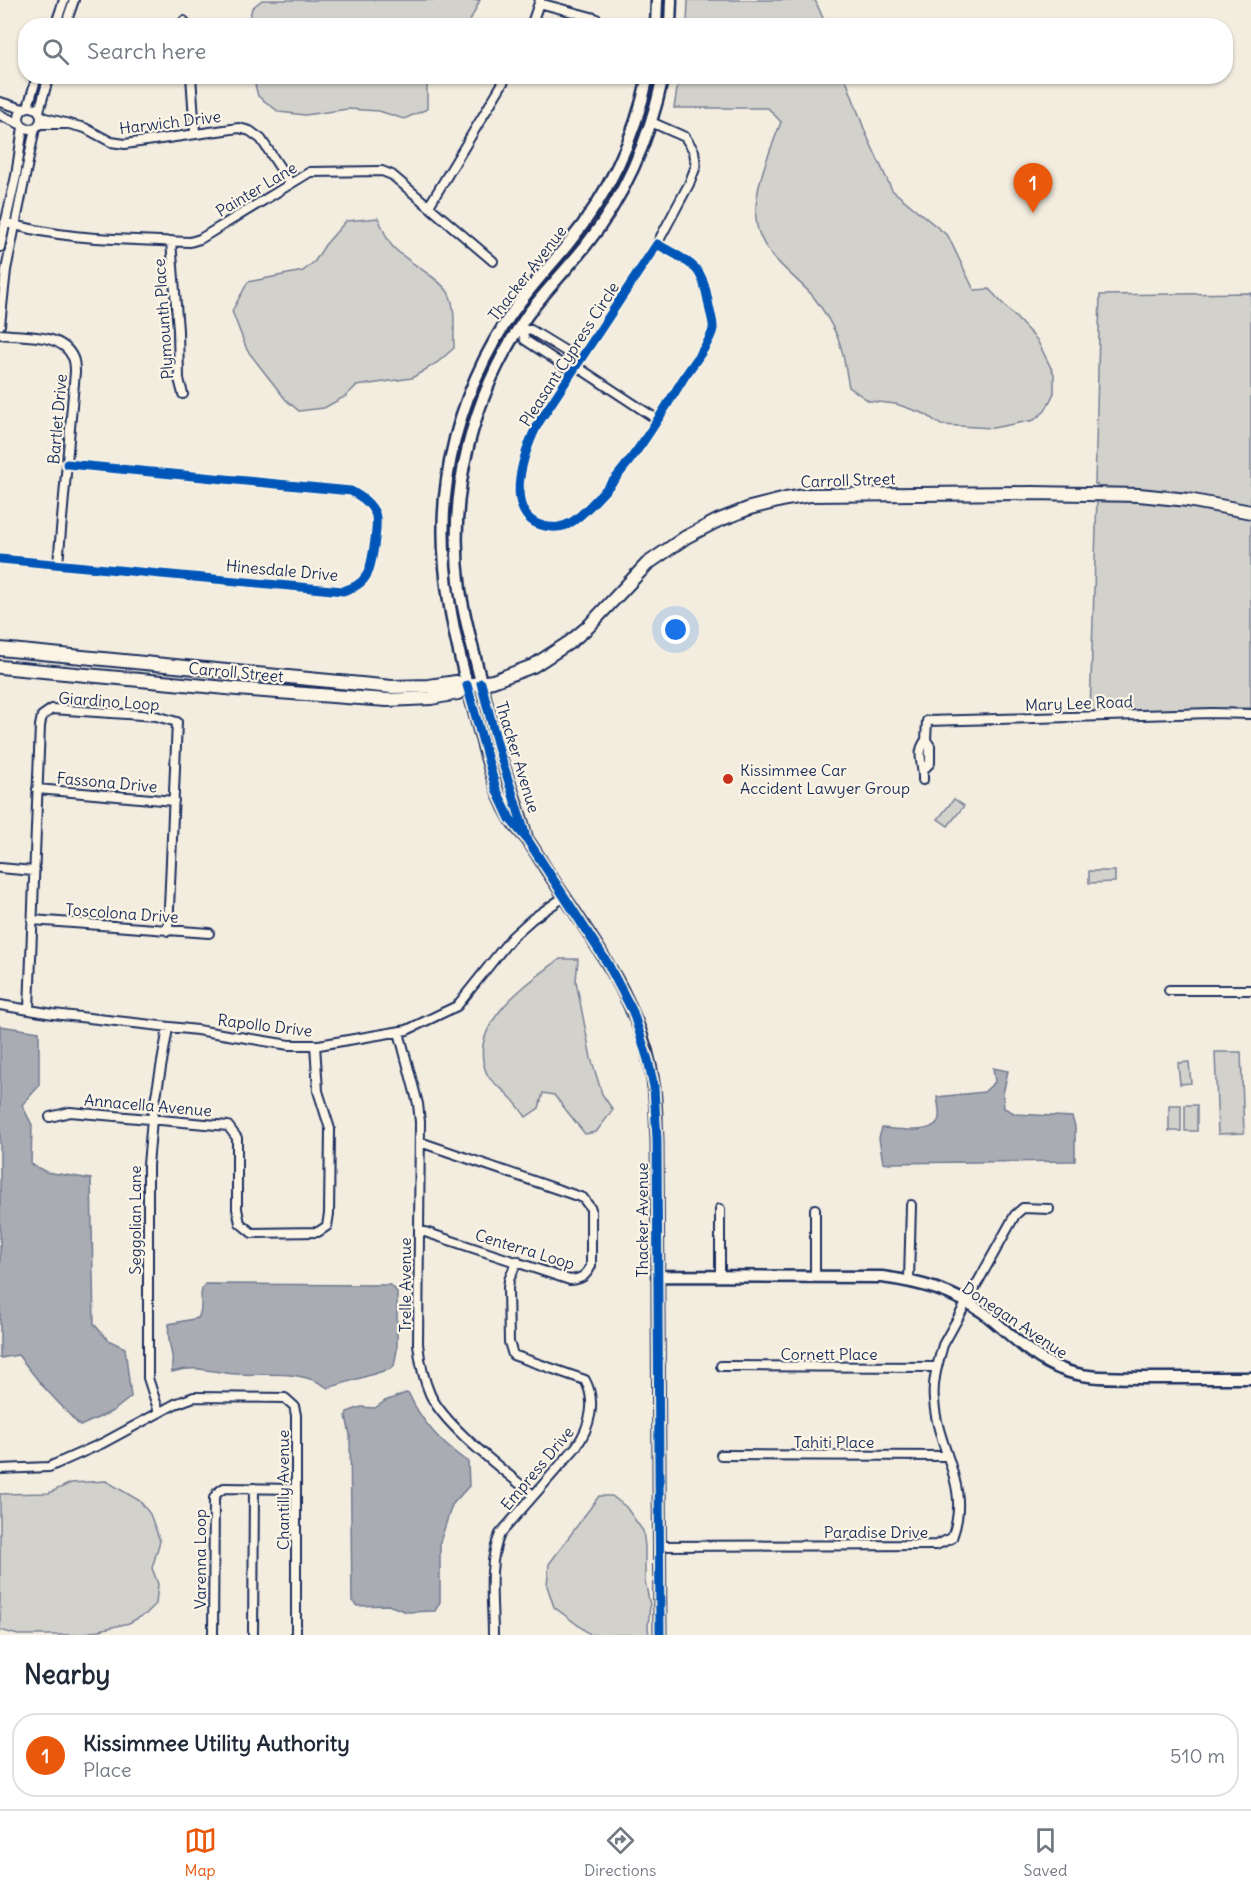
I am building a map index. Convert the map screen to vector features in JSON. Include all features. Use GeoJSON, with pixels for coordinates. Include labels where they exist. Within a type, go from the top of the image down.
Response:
{"type":"FeatureCollection","features":[{"type":"Feature","properties":{"kind":"main road","name":"Carroll Street"},"geometry":{"type":"LineString","coordinates":[[0,667],[387,700],[431,698],[458,693],[467,686],[493,681],[533,666],[554,654],[588,627],[647,564],[686,537],[750,508],[786,499],[810,495],[1116,494],[1188,500],[1251,512]]}},
{"type":"Feature","properties":{"kind":"main road","name":"Carroll Street"},"geometry":{"type":"LineString","coordinates":[[0,649],[355,684],[410,687],[456,682],[467,686]]}},
{"type":"Feature","properties":{"kind":"main road"},"geometry":{"type":"LineString","coordinates":[[237,689],[250,679],[344,687],[355,684]]}},
{"type":"Feature","properties":{"kind":"street"},"geometry":{"type":"LineString","coordinates":[[57,18],[64,0]]}},
{"type":"Feature","properties":{"kind":"street"},"geometry":{"type":"LineString","coordinates":[[68,18],[74,0]]}},
{"type":"Feature","properties":{"kind":"street"},"geometry":{"type":"LineString","coordinates":[[656,18],[657,0]]}},
{"type":"Feature","properties":{"kind":"street"},"geometry":{"type":"LineString","coordinates":[[670,18],[671,0]]}},
{"type":"Feature","properties":{"kind":"street"},"geometry":{"type":"LineString","coordinates":[[534,18],[540,1],[595,18]]}},
{"type":"Feature","properties":{"kind":"street"},"geometry":{"type":"LineString","coordinates":[[0,247],[16,176],[22,126],[20,114],[25,108],[35,84]]}},
{"type":"Feature","properties":{"kind":"street"},"geometry":{"type":"LineString","coordinates":[[0,325],[14,225],[48,84]]}},
{"type":"Feature","properties":{"kind":"street"},"geometry":{"type":"LineString","coordinates":[[192,84],[195,133]]}},
{"type":"Feature","properties":{"kind":"street"},"geometry":{"type":"LineString","coordinates":[[429,206],[502,84]]}},
{"type":"Feature","properties":{"kind":"street","name":"Thacker Avenue"},"geometry":{"type":"LineString","coordinates":[[646,84],[635,124],[611,181],[579,230],[541,274],[507,320],[488,351],[466,402],[451,456],[445,491],[443,548],[446,589],[452,622],[467,686],[496,789],[510,819],[527,839],[621,987],[633,1012],[654,1087],[657,1140],[660,1635]]}},
{"type":"Feature","properties":{"kind":"street","name":"Thacker Avenue"},"geometry":{"type":"LineString","coordinates":[[527,839],[500,754],[460,590],[457,550],[459,497],[469,442],[493,374],[538,302],[588,243],[630,175],[651,122],[661,84]]}},
{"type":"Feature","properties":{"kind":"street"},"geometry":{"type":"LineString","coordinates":[[0,102],[25,108],[34,107],[39,120]]}},
{"type":"Feature","properties":{"kind":"street","name":"Harwich Drive"},"geometry":{"type":"LineString","coordinates":[[0,116],[22,126],[39,120],[85,128],[111,142],[126,144],[239,128],[261,139],[290,183]]}},
{"type":"Feature","properties":{"kind":"street","name":"Pleasant Cypress Circle"},"geometry":{"type":"LineString","coordinates":[[651,122],[685,137],[694,151],[696,166],[657,244],[539,422],[527,446],[519,496],[521,506],[539,525],[549,528],[570,523],[610,486],[657,420],[704,347],[713,328],[707,293],[697,269],[657,244]]}},
{"type":"Feature","properties":{"kind":"street","name":"Painter Lane"},"geometry":{"type":"LineString","coordinates":[[5,222],[38,231],[65,235],[190,242],[200,239],[310,172],[382,171],[392,175],[492,261]]}},
{"type":"Feature","properties":{"kind":"street","name":"Plymounth Place"},"geometry":{"type":"LineString","coordinates":[[171,241],[178,330],[179,379],[183,394]]}},
{"type":"Feature","properties":{"kind":"street"},"geometry":{"type":"LineString","coordinates":[[507,320],[520,329],[531,330],[572,355],[576,366],[657,420]]}},
{"type":"Feature","properties":{"kind":"street"},"geometry":{"type":"LineString","coordinates":[[520,329],[525,340],[566,368],[576,366]]}},
{"type":"Feature","properties":{"kind":"street","name":"Bartlet Drive"},"geometry":{"type":"LineString","coordinates":[[0,334],[52,339],[65,347],[74,358],[75,372],[58,564]]}},
{"type":"Feature","properties":{"kind":"street","name":"Hinesdale Drive"},"geometry":{"type":"LineString","coordinates":[[58,564],[343,591],[356,586],[366,576],[371,565],[376,515],[367,501],[351,491],[67,464]]}},
{"type":"Feature","properties":{"kind":"street"},"geometry":{"type":"LineString","coordinates":[[0,559],[58,564]]}},
{"type":"Feature","properties":{"kind":"street","name":"Giardino Loop"},"geometry":{"type":"LineString","coordinates":[[29,1009],[40,726],[42,716],[52,709],[156,716],[177,722],[168,931]]}},
{"type":"Feature","properties":{"kind":"street","name":"Mary Lee Road"},"geometry":{"type":"LineString","coordinates":[[922,780],[924,769],[930,763],[930,746],[926,740],[927,721],[1212,713],[1251,714]]}},
{"type":"Feature","properties":{"kind":"street","name":"Fassona Drive"},"geometry":{"type":"LineString","coordinates":[[37,789],[174,801]]}},
{"type":"Feature","properties":{"kind":"street"},"geometry":{"type":"LineString","coordinates":[[0,868],[33,871]]}},
{"type":"Feature","properties":{"kind":"street","name":"Rapollo Drive"},"geometry":{"type":"LineString","coordinates":[[0,1005],[289,1044],[315,1045],[399,1032],[457,1006],[496,955],[519,930],[564,897]]}},
{"type":"Feature","properties":{"kind":"street","name":"Toscolona Drive"},"geometry":{"type":"LineString","coordinates":[[32,920],[209,933]]}},
{"type":"Feature","properties":{"kind":"street"},"geometry":{"type":"LineString","coordinates":[[1169,990],[1251,990]]}},
{"type":"Feature","properties":{"kind":"street","name":"Seggolian Lane"},"geometry":{"type":"LineString","coordinates":[[159,1412],[148,1378],[148,1165],[152,1119],[168,1028]]}},
{"type":"Feature","properties":{"kind":"street","name":"Trelle Avenue"},"geometry":{"type":"LineString","coordinates":[[399,1032],[418,1104],[420,1142],[418,1344],[422,1370],[430,1396],[443,1414],[459,1431],[533,1495]]}},
{"type":"Feature","properties":{"kind":"street","name":"Annacella Avenue"},"geometry":{"type":"LineString","coordinates":[[50,1117],[70,1112],[228,1126],[237,1138],[237,1209],[240,1223],[252,1233],[318,1232],[327,1226],[329,1214],[330,1129],[318,1091],[315,1045]]}},
{"type":"Feature","properties":{"kind":"street","name":"Centerra Loop"},"geometry":{"type":"LineString","coordinates":[[419,1230],[517,1261],[570,1281],[587,1274],[591,1266],[591,1209],[583,1198],[420,1142]]}},
{"type":"Feature","properties":{"kind":"street"},"geometry":{"type":"LineString","coordinates":[[909,1281],[911,1205]]}},
{"type":"Feature","properties":{"kind":"street","name":"Paradise Drive"},"geometry":{"type":"LineString","coordinates":[[658,1546],[936,1545],[952,1538],[957,1525],[959,1495],[956,1476],[940,1432],[933,1399],[937,1367],[943,1345],[1015,1215],[1023,1208],[1048,1209]]}},
{"type":"Feature","properties":{"kind":"street"},"geometry":{"type":"LineString","coordinates":[[720,1209],[720,1276]]}},
{"type":"Feature","properties":{"kind":"street"},"geometry":{"type":"LineString","coordinates":[[815,1209],[815,1276]]}},
{"type":"Feature","properties":{"kind":"street","name":"Empress Drive"},"geometry":{"type":"LineString","coordinates":[[493,1635],[495,1546],[500,1534],[585,1435],[591,1398],[585,1380],[513,1355],[509,1342],[508,1288],[517,1261]]}},
{"type":"Feature","properties":{"kind":"street","name":"Donegan Avenue"},"geometry":{"type":"LineString","coordinates":[[657,1276],[882,1277],[909,1281],[955,1295],[983,1313],[1032,1353],[1059,1369],[1073,1374],[1118,1377],[1251,1378]]}},
{"type":"Feature","properties":{"kind":"street","name":"Cornett Place"},"geometry":{"type":"LineString","coordinates":[[721,1366],[937,1367]]}},
{"type":"Feature","properties":{"kind":"street","name":"Chantilly Avenue"},"geometry":{"type":"LineString","coordinates":[[0,1469],[50,1467],[103,1443],[159,1412],[194,1397],[285,1398],[294,1406],[296,1415],[296,1635]]}},
{"type":"Feature","properties":{"kind":"street","name":"Tahiti Place"},"geometry":{"type":"LineString","coordinates":[[722,1455],[948,1456]]}},
{"type":"Feature","properties":{"kind":"street","name":"Varenna Loop"},"geometry":{"type":"LineString","coordinates":[[213,1635],[214,1498],[224,1488],[296,1489]]}},
{"type":"Feature","properties":{"kind":"street"},"geometry":{"type":"LineString","coordinates":[[253,1635],[254,1488]]}},
{"type":"Feature","properties":{"kind":"street"},"geometry":{"type":"LineString","coordinates":[[204,1493],[214,1498]]}},
{"type":"Feature","properties":{"kind":"shaded area"},"geometry":{"type":"Polygon","coordinates":[[[262,0],[480,0],[471,18],[250,18],[252,8],[262,0]]]}},
{"type":"Feature","properties":{"kind":"shaded area"},"geometry":{"type":"Polygon","coordinates":[[[688,0],[815,0],[823,18],[687,18],[688,0]]]}},
{"type":"Feature","properties":{"kind":"shaded area"},"geometry":{"type":"Polygon","coordinates":[[[255,84],[427,84],[427,109],[404,119],[379,111],[348,109],[305,115],[279,112],[258,96],[255,84]]]}},
{"type":"Feature","properties":{"kind":"shaded area"},"geometry":{"type":"Polygon","coordinates":[[[678,84],[848,84],[866,134],[892,190],[948,236],[974,290],[989,289],[1037,340],[1054,374],[1054,393],[1045,411],[1034,420],[993,428],[941,425],[925,414],[896,404],[869,401],[849,387],[841,348],[828,318],[812,295],[769,252],[758,231],[756,206],[758,194],[764,169],[781,122],[768,108],[674,108],[678,84]]]}},
{"type":"Feature","properties":{"kind":"shaded area"},"geometry":{"type":"Polygon","coordinates":[[[378,218],[393,247],[406,259],[437,280],[448,292],[454,312],[454,348],[438,362],[412,378],[356,386],[346,396],[324,408],[299,411],[286,400],[247,350],[232,311],[248,282],[303,271],[315,261],[325,245],[346,221],[378,218]]]}},
{"type":"Feature","properties":{"kind":"shaded area"},"geometry":{"type":"Polygon","coordinates":[[[1251,293],[1251,507],[1097,489],[1097,484],[1095,484],[1100,295],[1251,293]]]}},
{"type":"Feature","properties":{"kind":"shaded area"},"geometry":{"type":"Polygon","coordinates":[[[1097,498],[1188,504],[1251,516],[1251,708],[1090,712],[1097,498]]]}},
{"type":"Feature","properties":{"kind":"shaded area"},"geometry":{"type":"Polygon","coordinates":[[[954,799],[964,806],[948,826],[938,819],[954,799]]]}},
{"type":"Feature","properties":{"kind":"shaded area"},"geometry":{"type":"Polygon","coordinates":[[[1089,871],[1115,871],[1115,882],[1089,883],[1089,871]]]}},
{"type":"Feature","properties":{"kind":"shaded area"},"geometry":{"type":"Polygon","coordinates":[[[560,959],[578,959],[576,981],[591,1058],[602,1094],[613,1110],[596,1132],[585,1134],[554,1095],[543,1093],[539,1108],[526,1117],[506,1092],[490,1079],[483,1058],[484,1040],[502,1008],[531,981],[560,959]]]}},
{"type":"Feature","properties":{"kind":"shaded area"},"geometry":{"type":"Polygon","coordinates":[[[0,1026],[39,1032],[39,1086],[22,1105],[32,1125],[31,1164],[46,1172],[91,1179],[94,1324],[108,1340],[125,1348],[131,1397],[113,1411],[80,1426],[18,1355],[0,1358],[0,1026]]]}},
{"type":"Feature","properties":{"kind":"shaded area"},"geometry":{"type":"Polygon","coordinates":[[[1215,1052],[1241,1052],[1244,1133],[1218,1134],[1215,1052]]]}},
{"type":"Feature","properties":{"kind":"shaded area"},"geometry":{"type":"Polygon","coordinates":[[[1189,1062],[1191,1083],[1180,1084],[1178,1063],[1189,1062]]]}},
{"type":"Feature","properties":{"kind":"shaded area"},"geometry":{"type":"Polygon","coordinates":[[[993,1068],[1008,1071],[1003,1094],[1004,1108],[1016,1114],[1072,1117],[1075,1126],[1075,1161],[883,1163],[879,1138],[882,1128],[920,1130],[934,1125],[939,1116],[937,1097],[984,1092],[995,1082],[993,1068]]]}},
{"type":"Feature","properties":{"kind":"shaded area"},"geometry":{"type":"Polygon","coordinates":[[[1169,1105],[1181,1105],[1181,1131],[1169,1131],[1169,1105]]]}},
{"type":"Feature","properties":{"kind":"shaded area"},"geometry":{"type":"Polygon","coordinates":[[[1185,1105],[1197,1105],[1197,1131],[1185,1131],[1185,1105]]]}},
{"type":"Feature","properties":{"kind":"shaded area"},"geometry":{"type":"Polygon","coordinates":[[[205,1284],[390,1285],[397,1293],[397,1350],[394,1366],[328,1388],[318,1382],[296,1376],[237,1374],[197,1369],[172,1372],[169,1324],[198,1318],[205,1284]]]}},
{"type":"Feature","properties":{"kind":"shaded area"},"geometry":{"type":"Polygon","coordinates":[[[409,1394],[420,1414],[434,1432],[468,1462],[469,1486],[452,1505],[440,1542],[440,1602],[435,1611],[407,1612],[388,1605],[357,1606],[352,1601],[350,1435],[347,1412],[361,1407],[375,1408],[385,1401],[409,1394]]]}},
{"type":"Feature","properties":{"kind":"shaded area"},"geometry":{"type":"Polygon","coordinates":[[[106,1481],[140,1501],[150,1514],[160,1541],[152,1568],[158,1584],[156,1604],[146,1614],[129,1623],[79,1635],[18,1635],[0,1630],[0,1494],[49,1493],[71,1483],[106,1481]]]}},
{"type":"Feature","properties":{"kind":"shaded area"},"geometry":{"type":"Polygon","coordinates":[[[599,1496],[612,1496],[626,1507],[643,1531],[645,1581],[650,1605],[649,1635],[591,1635],[554,1607],[547,1586],[549,1564],[599,1496]]]}},
{"type":"Feature","properties":{"kind":"cycle path"},"geometry":{"type":"LineString","coordinates":[[657,244],[687,261],[701,276],[712,320],[711,335],[643,442],[607,488],[577,519],[564,526],[544,526],[531,520],[523,509],[519,495],[523,463],[533,433],[657,244]]}},
{"type":"Feature","properties":{"kind":"cycle path"},"geometry":{"type":"LineString","coordinates":[[0,559],[343,591],[359,584],[368,571],[373,555],[375,513],[367,502],[351,491],[67,464]]}},
{"type":"Feature","properties":{"kind":"cycle path"},"geometry":{"type":"LineString","coordinates":[[481,683],[525,833]]}},
{"type":"Feature","properties":{"kind":"cycle path"},"geometry":{"type":"LineString","coordinates":[[467,685],[496,789],[510,819],[527,839],[608,964],[633,1012],[654,1087],[657,1140],[660,1635]]}},
{"type":"Feature","properties":{"kind":"place","name":"Kissimmee Utility Authority"},"geometry":{"type":"Point","coordinates":[1033,213]}},
{"type":"Feature","properties":{"kind":"place","name":"Kissimmee Car Accident Lawyer Group"},"geometry":{"type":"Point","coordinates":[728,779]}}]}
